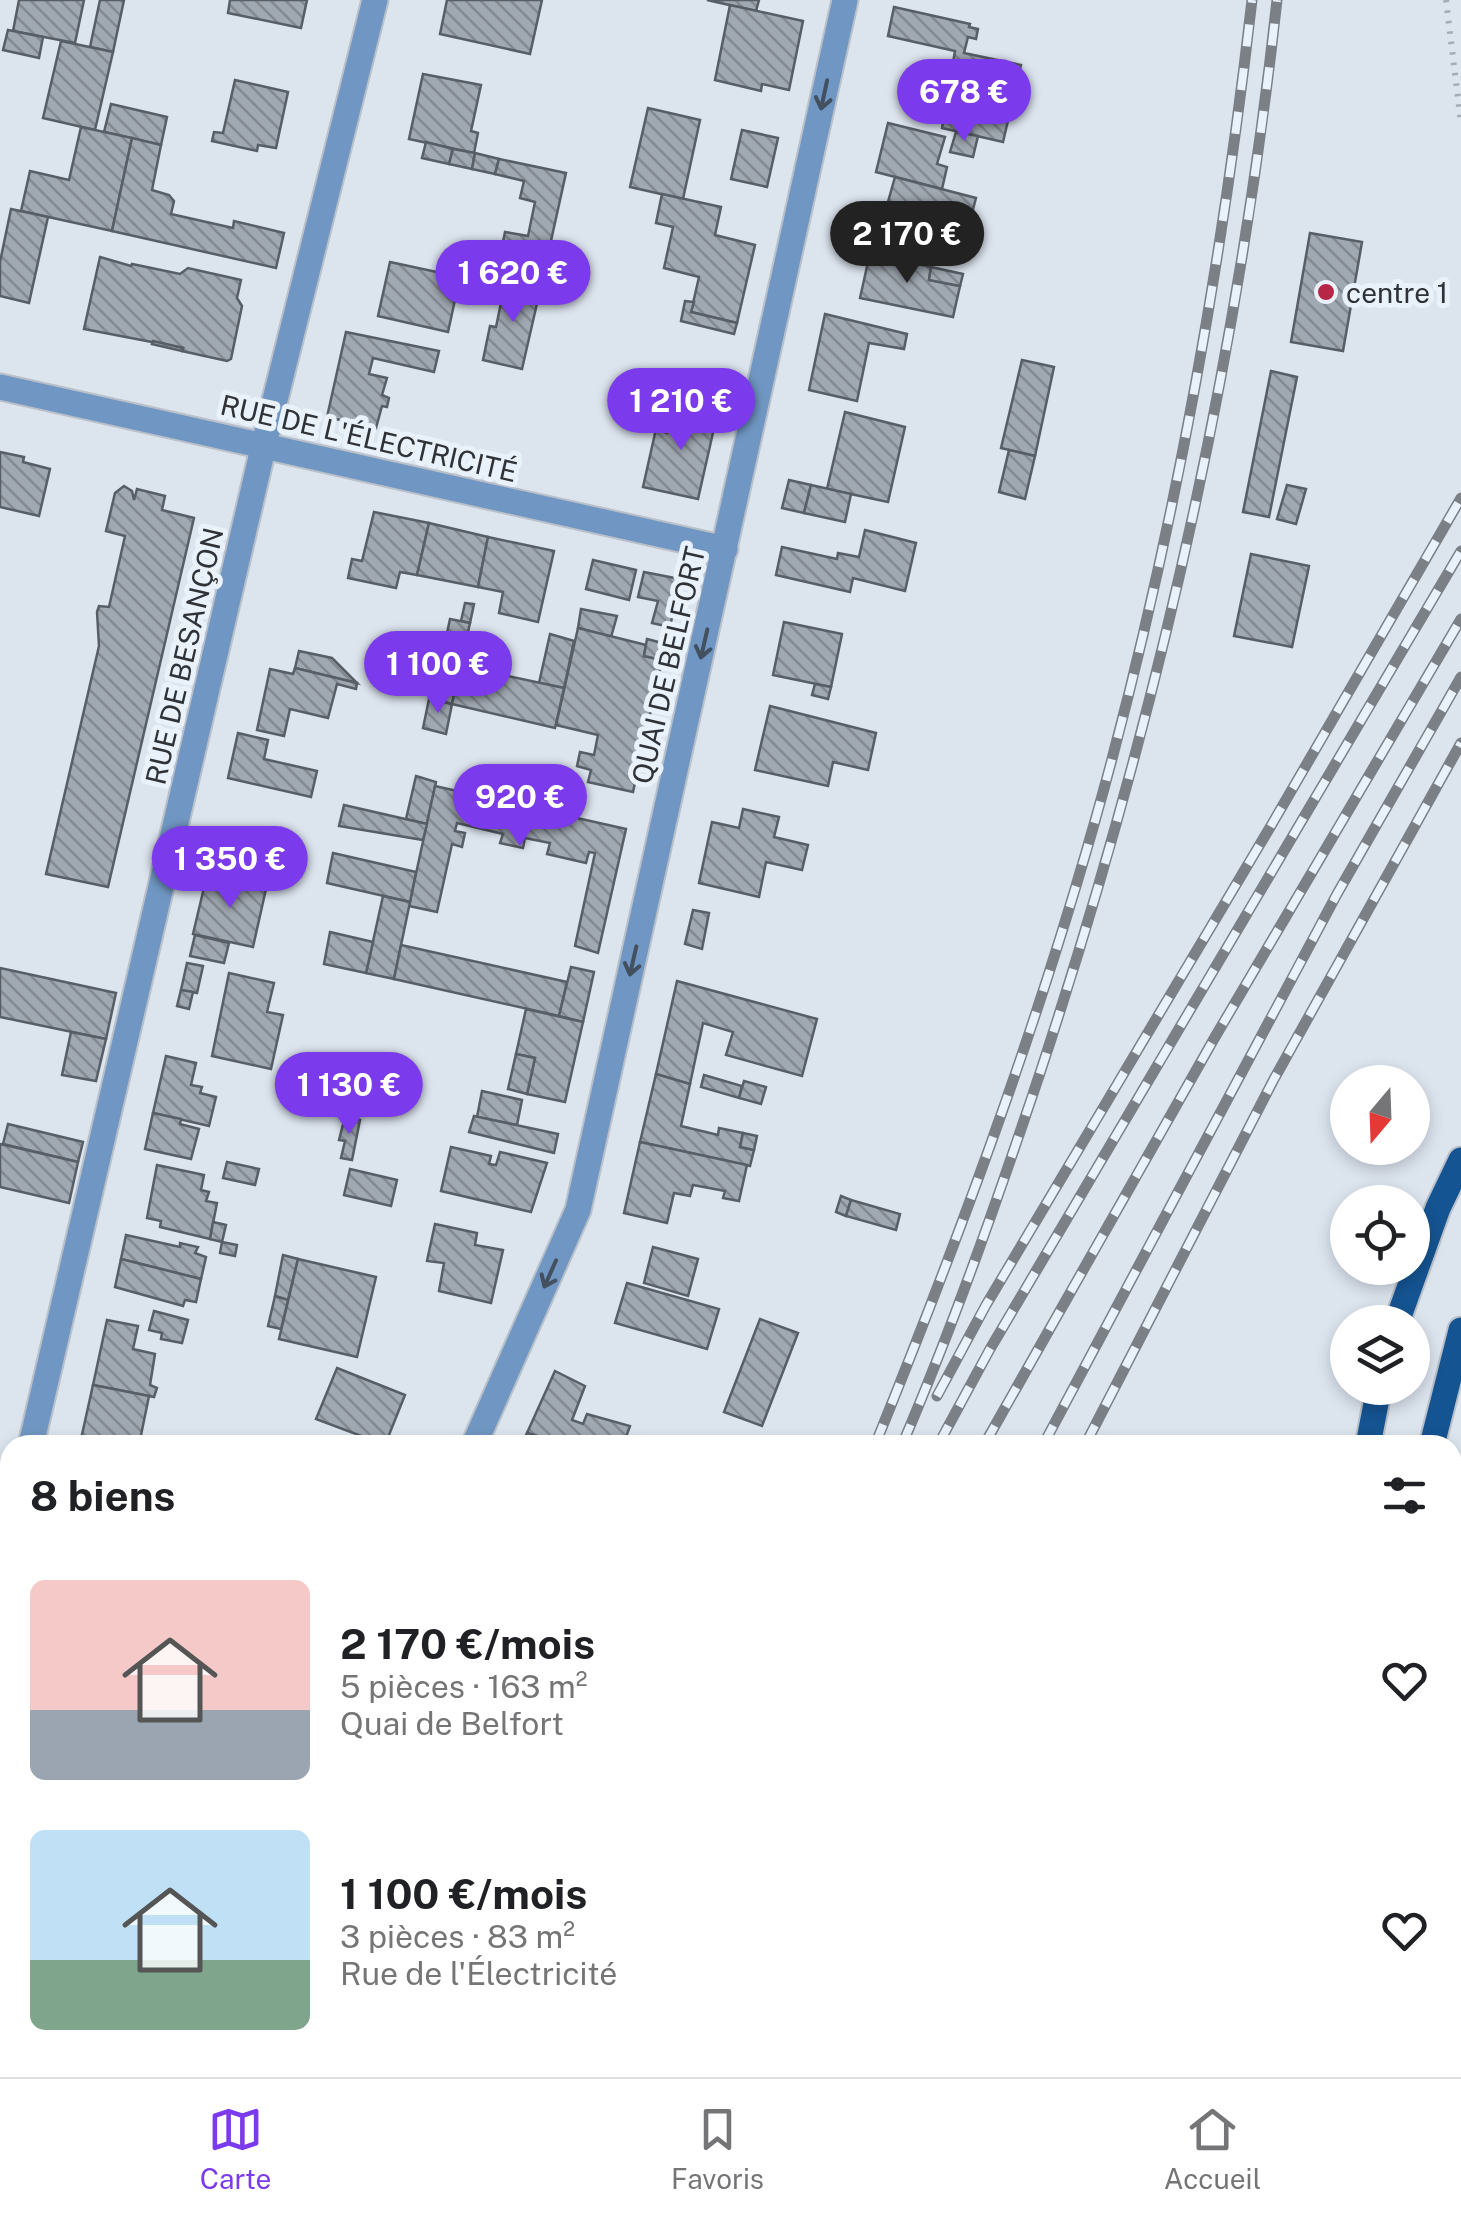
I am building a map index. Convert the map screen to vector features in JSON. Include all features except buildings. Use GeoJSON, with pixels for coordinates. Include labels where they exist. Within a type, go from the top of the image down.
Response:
{"type":"FeatureCollection","features":[{"type":"Feature","properties":{"kind":"main road"},"geometry":{"type":"LineString","coordinates":[[1403,1305],[1438,1208],[1461,1160]]}},
{"type":"Feature","properties":{"kind":"main road"},"geometry":{"type":"LineString","coordinates":[[1435,1435],[1461,1330]]}},
{"type":"Feature","properties":{"kind":"main road"},"geometry":{"type":"LineString","coordinates":[[1370,1435],[1376,1405]]}},
{"type":"Feature","properties":{"kind":"street","name":"RUE DE BESANÇON"},"geometry":{"type":"LineString","coordinates":[[33,1435],[264,444],[375,0]]}},
{"type":"Feature","properties":{"kind":"street","name":"QUAI DE BELFORT"},"geometry":{"type":"LineString","coordinates":[[478,1435],[578,1210],[845,0]]}},
{"type":"Feature","properties":{"kind":"street","name":"RUE DE L'ÉLECTRICITÉ"},"geometry":{"type":"LineString","coordinates":[[0,386],[725,548]]}},
{"type":"Feature","properties":{"kind":"path"},"geometry":{"type":"LineString","coordinates":[[1446,0],[1461,123]]}},
{"type":"Feature","properties":{"kind":"railway"},"geometry":{"type":"LineString","coordinates":[[879,1435],[942,1276],[1034,1019],[1112,759],[1158,571],[1196,382],[1252,0]]}},
{"type":"Feature","properties":{"kind":"railway"},"geometry":{"type":"LineString","coordinates":[[906,1435],[974,1262],[1039,1076],[1120,812],[1155,679],[1215,409],[1260,137],[1277,0]]}},
{"type":"Feature","properties":{"kind":"railway"},"geometry":{"type":"LineString","coordinates":[[937,1396],[986,1305],[1461,498]]}},
{"type":"Feature","properties":{"kind":"railway"},"geometry":{"type":"LineString","coordinates":[[943,1435],[990,1349],[1461,551]]}},
{"type":"Feature","properties":{"kind":"railway"},"geometry":{"type":"LineString","coordinates":[[990,1435],[1215,1037],[1461,619]]}},
{"type":"Feature","properties":{"kind":"railway"},"geometry":{"type":"LineString","coordinates":[[1048,1435],[1337,894],[1461,677]]}},
{"type":"Feature","properties":{"kind":"railway"},"geometry":{"type":"LineString","coordinates":[[1090,1435],[1274,1079],[1461,743]]}},
{"type":"Feature","properties":{"kind":"place","name":"centre 1"},"geometry":{"type":"Point","coordinates":[1326,292]}}]}
